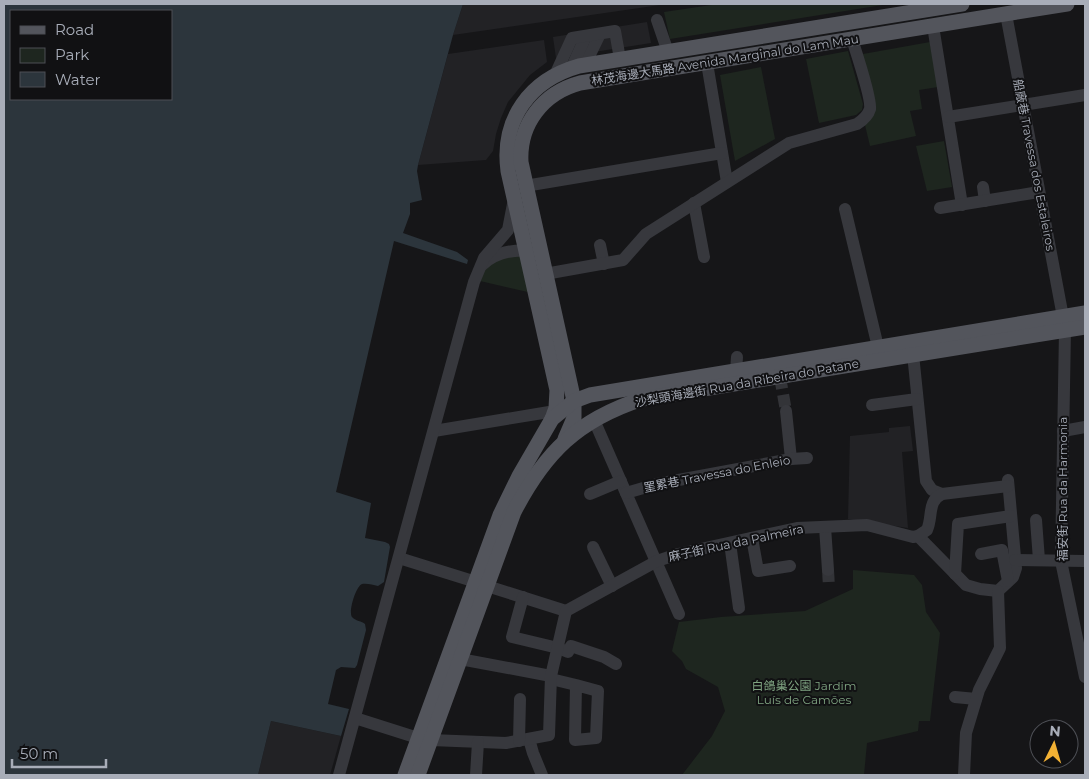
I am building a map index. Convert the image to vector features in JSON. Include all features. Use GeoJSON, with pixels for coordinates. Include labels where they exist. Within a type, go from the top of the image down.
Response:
{"type":"FeatureCollection","features":[{"type":"Feature","properties":{"kind":"main road","name":"林茂海邊大馬路 Avenida Marginal do Lam Mau"},"geometry":{"type":"LineString","coordinates":[[533,251],[514,199],[506,156],[511,127],[517,114],[529,96],[540,85],[555,75],[578,67],[962,4]]}},
{"type":"Feature","properties":{"kind":"main road","name":"林茂海邊大馬路 Avenida Marginal do Lam Mau"},"geometry":{"type":"LineString","coordinates":[[533,251],[521,162],[522,143],[530,120],[546,100],[574,85],[1067,4]]}},
{"type":"Feature","properties":{"kind":"main road"},"geometry":{"type":"LineString","coordinates":[[937,25],[939,7]]}},
{"type":"Feature","properties":{"kind":"main road"},"geometry":{"type":"LineString","coordinates":[[665,52],[666,69]]}},
{"type":"Feature","properties":{"kind":"main road"},"geometry":{"type":"LineString","coordinates":[[533,251],[545,274],[572,395],[574,418],[569,433],[559,446]]}},
{"type":"Feature","properties":{"kind":"main road"},"geometry":{"type":"LineString","coordinates":[[533,251],[557,390],[556,413]]}},
{"type":"Feature","properties":{"kind":"main road"},"geometry":{"type":"LineString","coordinates":[[1064,323],[1085,314]]}},
{"type":"Feature","properties":{"kind":"main road"},"geometry":{"type":"LineString","coordinates":[[1064,323],[1085,327]]}},
{"type":"Feature","properties":{"kind":"main road","name":"沙梨頭海邊街 Rua da Ribeira do Patane"},"geometry":{"type":"LineString","coordinates":[[418,775],[424,739],[482,584],[493,570],[517,507],[534,478],[559,446],[594,420],[622,406],[642,399],[913,354],[995,347],[1064,323]]}},
{"type":"Feature","properties":{"kind":"main road","name":"沙梨頭海邊街 Rua da Ribeira do Patane"},"geometry":{"type":"LineString","coordinates":[[405,775],[424,739],[460,659],[500,515],[556,413],[572,395],[590,395],[738,365],[1064,323]]}},
{"type":"Feature","properties":{"kind":"street","name":"船廠巷 Travessa dos Estaleiros"},"geometry":{"type":"LineString","coordinates":[[1006,14],[1064,323]]}},
{"type":"Feature","properties":{"kind":"street"},"geometry":{"type":"LineString","coordinates":[[657,20],[665,52]]}},
{"type":"Feature","properties":{"kind":"street"},"geometry":{"type":"LineString","coordinates":[[937,25],[948,117],[962,205]]}},
{"type":"Feature","properties":{"kind":"street"},"geometry":{"type":"LineString","coordinates":[[555,75],[572,38],[615,31],[620,60]]}},
{"type":"Feature","properties":{"kind":"street"},"geometry":{"type":"LineString","coordinates":[[578,67],[600,34]]}},
{"type":"Feature","properties":{"kind":"street"},"geometry":{"type":"LineString","coordinates":[[578,67],[586,36]]}},
{"type":"Feature","properties":{"kind":"street"},"geometry":{"type":"LineString","coordinates":[[545,274],[623,260],[646,234],[789,142],[857,124],[863,120],[867,116],[870,103],[852,39]]}},
{"type":"Feature","properties":{"kind":"street"},"geometry":{"type":"LineString","coordinates":[[707,63],[727,182]]}},
{"type":"Feature","properties":{"kind":"street"},"geometry":{"type":"LineString","coordinates":[[948,117],[1085,95]]}},
{"type":"Feature","properties":{"kind":"street"},"geometry":{"type":"LineString","coordinates":[[525,186],[722,153]]}},
{"type":"Feature","properties":{"kind":"street"},"geometry":{"type":"LineString","coordinates":[[983,187],[985,201]]}},
{"type":"Feature","properties":{"kind":"street"},"geometry":{"type":"LineString","coordinates":[[940,208],[1039,192]]}},
{"type":"Feature","properties":{"kind":"street"},"geometry":{"type":"LineString","coordinates":[[339,775],[478,271],[484,258],[508,230],[514,199]]}},
{"type":"Feature","properties":{"kind":"street"},"geometry":{"type":"LineString","coordinates":[[694,203],[704,257]]}},
{"type":"Feature","properties":{"kind":"street"},"geometry":{"type":"LineString","coordinates":[[845,209],[878,348]]}},
{"type":"Feature","properties":{"kind":"street"},"geometry":{"type":"LineString","coordinates":[[600,246],[604,264]]}},
{"type":"Feature","properties":{"kind":"street"},"geometry":{"type":"LineString","coordinates":[[478,271],[483,264],[493,258],[512,251],[533,251]]}},
{"type":"Feature","properties":{"kind":"street","name":"福安街 Rua da Harmonia"},"geometry":{"type":"LineString","coordinates":[[1064,323],[1061,561],[1085,677]]}},
{"type":"Feature","properties":{"kind":"street"},"geometry":{"type":"LineString","coordinates":[[913,354],[926,481],[932,490],[942,494]]}},
{"type":"Feature","properties":{"kind":"street"},"geometry":{"type":"LineString","coordinates":[[872,405],[917,399]]}},
{"type":"Feature","properties":{"kind":"street"},"geometry":{"type":"LineString","coordinates":[[786,411],[792,459]]}},
{"type":"Feature","properties":{"kind":"street"},"geometry":{"type":"LineString","coordinates":[[434,431],[556,413]]}},
{"type":"Feature","properties":{"kind":"street"},"geometry":{"type":"LineString","coordinates":[[594,420],[679,614]]}},
{"type":"Feature","properties":{"kind":"street"},"geometry":{"type":"LineString","coordinates":[[1064,431],[1085,427]]}},
{"type":"Feature","properties":{"kind":"street","name":"罣累巷 Travessa do Enleio"},"geometry":{"type":"LineString","coordinates":[[626,493],[657,484],[792,459],[807,458]]}},
{"type":"Feature","properties":{"kind":"street"},"geometry":{"type":"LineString","coordinates":[[590,494],[621,481]]}},
{"type":"Feature","properties":{"kind":"street"},"geometry":{"type":"LineString","coordinates":[[964,775],[966,733],[979,690],[1000,648],[998,591],[1013,577],[1016,568],[1008,482],[942,494],[934,500],[930,512],[929,525],[921,535],[968,586],[980,590],[998,591]]}},
{"type":"Feature","properties":{"kind":"street"},"geometry":{"type":"LineString","coordinates":[[956,574],[958,524],[1011,516]]}},
{"type":"Feature","properties":{"kind":"street"},"geometry":{"type":"LineString","coordinates":[[1036,520],[1039,560]]}},
{"type":"Feature","properties":{"kind":"street","name":"麻子街 Rua da Palmeira"},"geometry":{"type":"LineString","coordinates":[[566,611],[657,561],[730,542],[797,528],[825,526],[867,525],[913,536],[921,535]]}},
{"type":"Feature","properties":{"kind":"street"},"geometry":{"type":"LineString","coordinates":[[825,526],[828,570]]}},
{"type":"Feature","properties":{"kind":"street"},"geometry":{"type":"LineString","coordinates":[[752,538],[758,571],[790,566]]}},
{"type":"Feature","properties":{"kind":"street"},"geometry":{"type":"LineString","coordinates":[[730,542],[739,608]]}},
{"type":"Feature","properties":{"kind":"street"},"geometry":{"type":"LineString","coordinates":[[593,548],[612,586]]}},
{"type":"Feature","properties":{"kind":"street"},"geometry":{"type":"LineString","coordinates":[[981,554],[1002,550],[1008,581]]}},
{"type":"Feature","properties":{"kind":"street"},"geometry":{"type":"LineString","coordinates":[[355,718],[424,739],[506,743],[549,735],[551,678],[566,611],[399,558]]}},
{"type":"Feature","properties":{"kind":"street"},"geometry":{"type":"LineString","coordinates":[[1015,560],[1085,561]]}},
{"type":"Feature","properties":{"kind":"street"},"geometry":{"type":"LineString","coordinates":[[524,598],[512,637],[568,652],[571,646],[604,657],[616,664]]}},
{"type":"Feature","properties":{"kind":"street"},"geometry":{"type":"LineString","coordinates":[[460,659],[576,685]]}},
{"type":"Feature","properties":{"kind":"street"},"geometry":{"type":"LineString","coordinates":[[955,697],[976,699]]}},
{"type":"Feature","properties":{"kind":"street"},"geometry":{"type":"LineString","coordinates":[[520,699],[524,740],[533,753],[542,775]]}},
{"type":"Feature","properties":{"kind":"street"},"geometry":{"type":"LineString","coordinates":[[476,775],[478,742]]}},
{"type":"Feature","properties":{"kind":"shaded area"},"geometry":{"type":"Polygon","coordinates":[[[463,4],[667,4],[453,35],[463,4]]]}},
{"type":"Feature","properties":{"kind":"shaded area"},"geometry":{"type":"Polygon","coordinates":[[[647,22],[651,43],[556,58],[553,37],[647,22]]]}},
{"type":"Feature","properties":{"kind":"shaded area"},"geometry":{"type":"Polygon","coordinates":[[[544,40],[547,62],[530,75],[508,102],[496,134],[493,151],[486,160],[418,165],[448,54],[544,40]]]}},
{"type":"Feature","properties":{"kind":"shaded area"},"geometry":{"type":"Polygon","coordinates":[[[910,426],[913,451],[902,452],[908,528],[848,519],[850,436],[889,432],[889,428],[910,426]]]}},
{"type":"Feature","properties":{"kind":"shaded area"},"geometry":{"type":"Polygon","coordinates":[[[271,721],[341,736],[330,775],[258,775],[271,721]]]}},
{"type":"Feature","properties":{"kind":"green space"},"geometry":{"type":"Polygon","coordinates":[[[718,4],[889,4],[670,39],[664,12],[718,4]]]}},
{"type":"Feature","properties":{"kind":"green space"},"geometry":{"type":"Polygon","coordinates":[[[930,42],[938,87],[919,90],[922,109],[910,111],[916,136],[870,146],[865,125],[863,54],[930,42]]]}},
{"type":"Feature","properties":{"kind":"green space"},"geometry":{"type":"Polygon","coordinates":[[[848,51],[863,104],[862,110],[856,115],[819,123],[806,59],[848,51]]]}},
{"type":"Feature","properties":{"kind":"green space"},"geometry":{"type":"Polygon","coordinates":[[[761,67],[775,139],[735,161],[720,75],[761,67]]]}},
{"type":"Feature","properties":{"kind":"green space"},"geometry":{"type":"Polygon","coordinates":[[[944,141],[952,187],[927,191],[916,146],[944,141]]]}},
{"type":"Feature","properties":{"kind":"green space"},"geometry":{"type":"Polygon","coordinates":[[[525,255],[532,293],[480,281],[484,271],[494,259],[525,255]]]}},
{"type":"Feature","properties":{"kind":"green space","name":"白鴿巢公園 Jardim Luís de Camões"},"geometry":{"type":"Polygon","coordinates":[[[853,570],[914,575],[922,585],[926,612],[940,633],[930,721],[919,721],[918,731],[867,743],[864,775],[682,775],[712,736],[725,711],[718,687],[686,669],[682,661],[672,651],[679,622],[805,611],[853,589],[853,570]]]}},
{"type":"Feature","properties":{"kind":"water"},"geometry":{"type":"Polygon","coordinates":[[[4,4],[463,4],[418,165],[417,171],[422,200],[410,203],[410,214],[403,233],[457,252],[468,260],[467,264],[394,241],[336,492],[371,503],[365,538],[385,542],[390,547],[384,582],[378,586],[362,584],[357,589],[353,599],[352,617],[365,624],[366,630],[355,668],[341,667],[336,670],[328,704],[349,709],[341,736],[271,721],[258,775],[4,775],[4,4]]]}},
{"type":"Feature","properties":{"kind":"tunnel"},"geometry":{"type":"LineString","coordinates":[[780,377],[786,411]]}},
{"type":"Feature","properties":{"kind":"tunnel"},"geometry":{"type":"LineString","coordinates":[[828,570],[829,587]]}}]}
